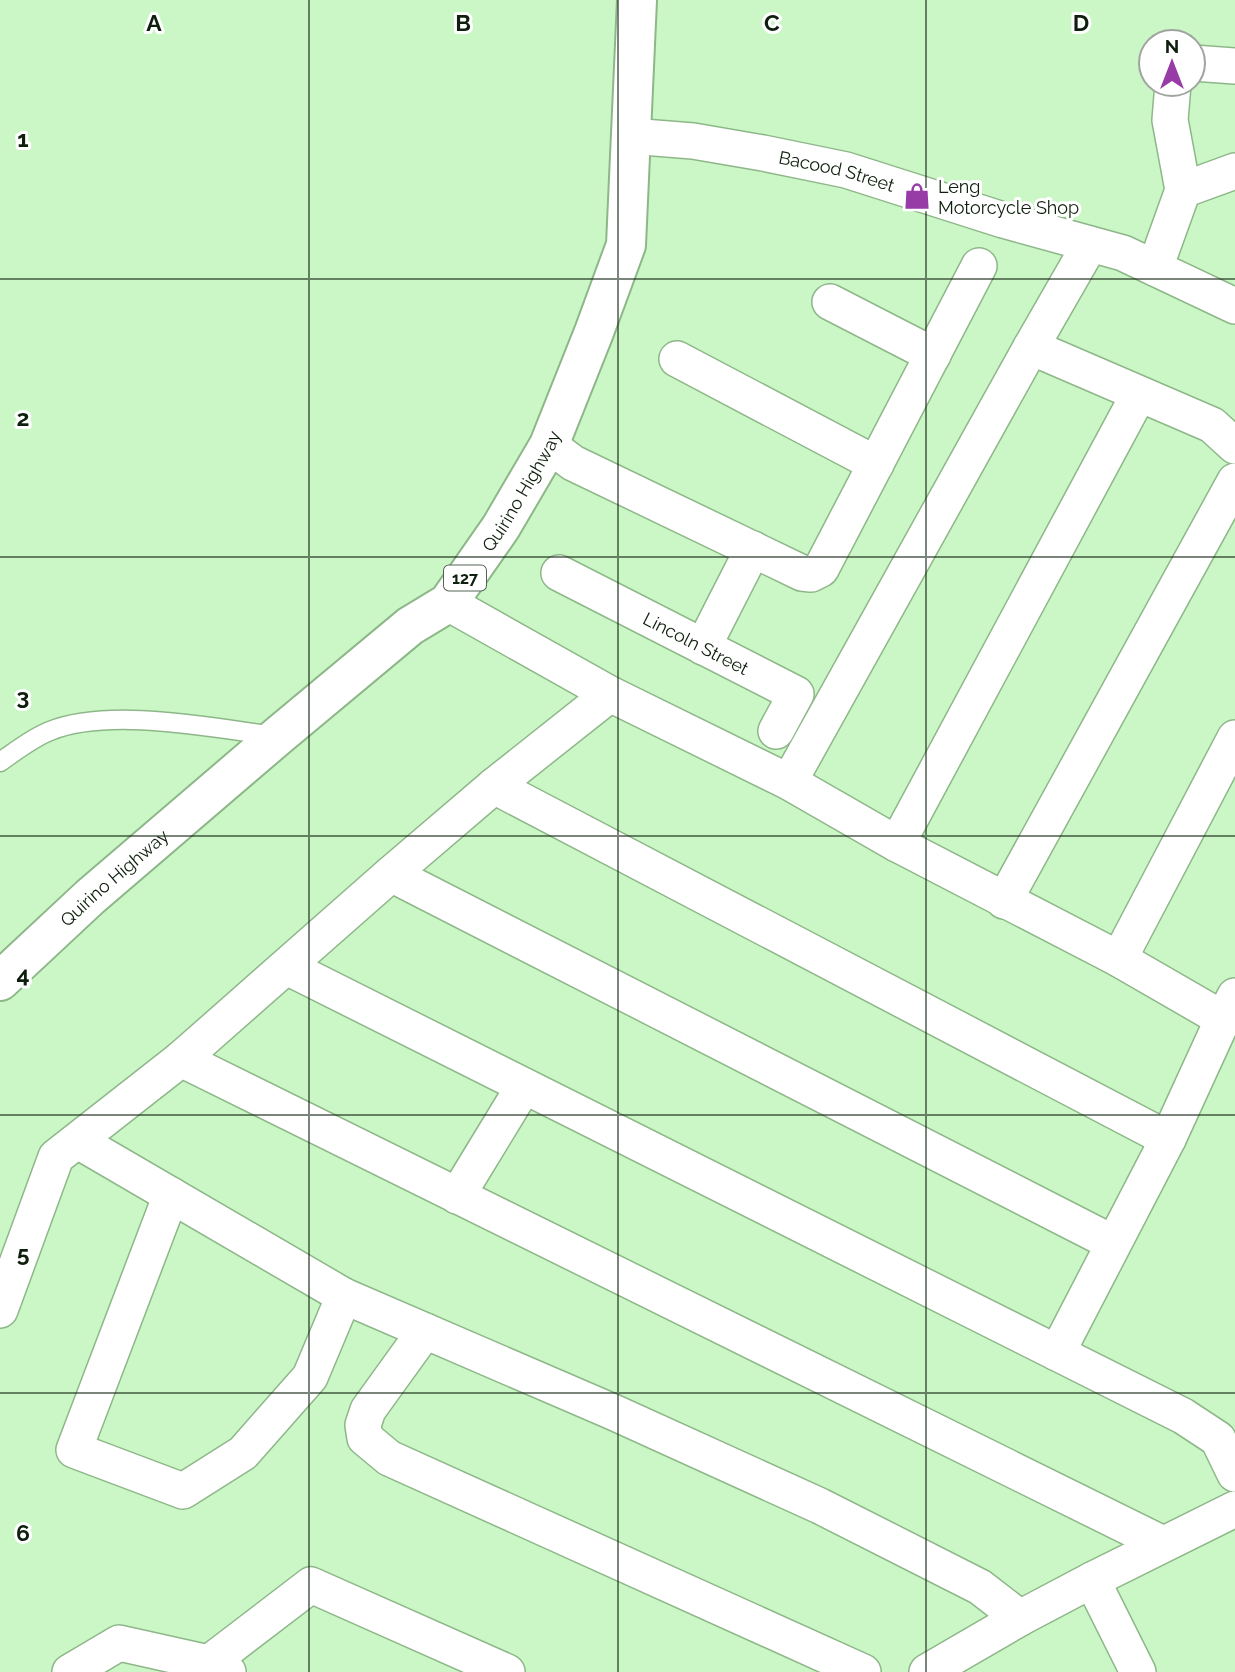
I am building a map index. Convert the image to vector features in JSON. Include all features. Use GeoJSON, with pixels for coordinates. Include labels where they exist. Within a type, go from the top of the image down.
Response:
{"type":"FeatureCollection","features":[{"type":"Feature","properties":{"kind":"main road","name":"Quirino Highway"},"geometry":{"type":"LineString","coordinates":[[0,981],[90,897],[278,736],[410,626],[448,603],[501,527],[549,445],[626,246],[638,0]]}},
{"type":"Feature","properties":{"kind":"street"},"geometry":{"type":"LineString","coordinates":[[1207,64],[1235,66]]}},
{"type":"Feature","properties":{"kind":"street"},"geometry":{"type":"LineString","coordinates":[[1155,268],[1184,190],[1170,120],[1172,98]]}},
{"type":"Feature","properties":{"kind":"street","name":"Bacood Street"},"geometry":{"type":"LineString","coordinates":[[630,136],[693,141],[846,170],[1123,253],[1235,306]]}},
{"type":"Feature","properties":{"kind":"street"},"geometry":{"type":"LineString","coordinates":[[1184,190],[1235,171]]}},
{"type":"Feature","properties":{"kind":"street"},"geometry":{"type":"LineString","coordinates":[[789,782],[1085,253]]}},
{"type":"Feature","properties":{"kind":"street"},"geometry":{"type":"LineString","coordinates":[[549,445],[573,463],[802,573],[811,574],[821,569],[979,266]]}},
{"type":"Feature","properties":{"kind":"street"},"geometry":{"type":"LineString","coordinates":[[830,302],[933,355]]}},
{"type":"Feature","properties":{"kind":"street"},"geometry":{"type":"LineString","coordinates":[[1031,347],[1212,425],[1235,446]]}},
{"type":"Feature","properties":{"kind":"street"},"geometry":{"type":"LineString","coordinates":[[677,359],[876,464]]}},
{"type":"Feature","properties":{"kind":"street"},"geometry":{"type":"LineString","coordinates":[[897,844],[1139,394]]}},
{"type":"Feature","properties":{"kind":"street"},"geometry":{"type":"LineString","coordinates":[[1004,901],[1235,481]]}},
{"type":"Feature","properties":{"kind":"street"},"geometry":{"type":"LineString","coordinates":[[703,647],[753,549]]}},
{"type":"Feature","properties":{"kind":"street","name":"Lincoln Street"},"geometry":{"type":"LineString","coordinates":[[559,573],[796,694],[776,732]]}},
{"type":"Feature","properties":{"kind":"street"},"geometry":{"type":"LineString","coordinates":[[448,603],[610,694],[789,782],[1004,901],[1119,959],[1229,1007],[1168,1139],[1057,1353]]}},
{"type":"Feature","properties":{"kind":"street"},"geometry":{"type":"LineString","coordinates":[[0,1310],[55,1157],[181,1059],[494,786],[610,694]]}},
{"type":"Feature","properties":{"kind":"street"},"geometry":{"type":"LineString","coordinates":[[1119,959],[1235,738]]}},
{"type":"Feature","properties":{"kind":"street"},"geometry":{"type":"LineString","coordinates":[[494,786],[1168,1139]]}},
{"type":"Feature","properties":{"kind":"street"},"geometry":{"type":"LineString","coordinates":[[391,874],[1113,1243]]}},
{"type":"Feature","properties":{"kind":"street"},"geometry":{"type":"LineString","coordinates":[[287,967],[1182,1416],[1218,1439],[1235,1474]]}},
{"type":"Feature","properties":{"kind":"street"},"geometry":{"type":"LineString","coordinates":[[181,1059],[1163,1544]]}},
{"type":"Feature","properties":{"kind":"street"},"geometry":{"type":"LineString","coordinates":[[457,1196],[524,1086]]}},
{"type":"Feature","properties":{"kind":"street"},"geometry":{"type":"LineString","coordinates":[[78,1141],[344,1296],[613,1412],[820,1506],[980,1587],[1020,1618]]}},
{"type":"Feature","properties":{"kind":"street"},"geometry":{"type":"LineString","coordinates":[[171,1195],[74,1450],[183,1492],[243,1454],[310,1377],[344,1296]]}},
{"type":"Feature","properties":{"kind":"street"},"geometry":{"type":"LineString","coordinates":[[425,1331],[368,1410],[363,1425],[365,1438],[389,1458],[863,1672]]}},
{"type":"Feature","properties":{"kind":"street"},"geometry":{"type":"LineString","coordinates":[[927,1672],[1020,1618],[1235,1509]]}},
{"type":"Feature","properties":{"kind":"street"},"geometry":{"type":"LineString","coordinates":[[1092,1580],[1138,1672]]}},
{"type":"Feature","properties":{"kind":"street"},"geometry":{"type":"LineString","coordinates":[[70,1672],[119,1643],[218,1667],[311,1585],[507,1672]]}},
{"type":"Feature","properties":{"kind":"lane"},"geometry":{"type":"LineString","coordinates":[[0,762],[28,742],[50,731],[99,721],[149,720],[278,736]]}},
{"type":"Feature","properties":{"kind":"place","name":"Leng Motorcycle Shop"},"geometry":{"type":"Point","coordinates":[917,196]}}]}
